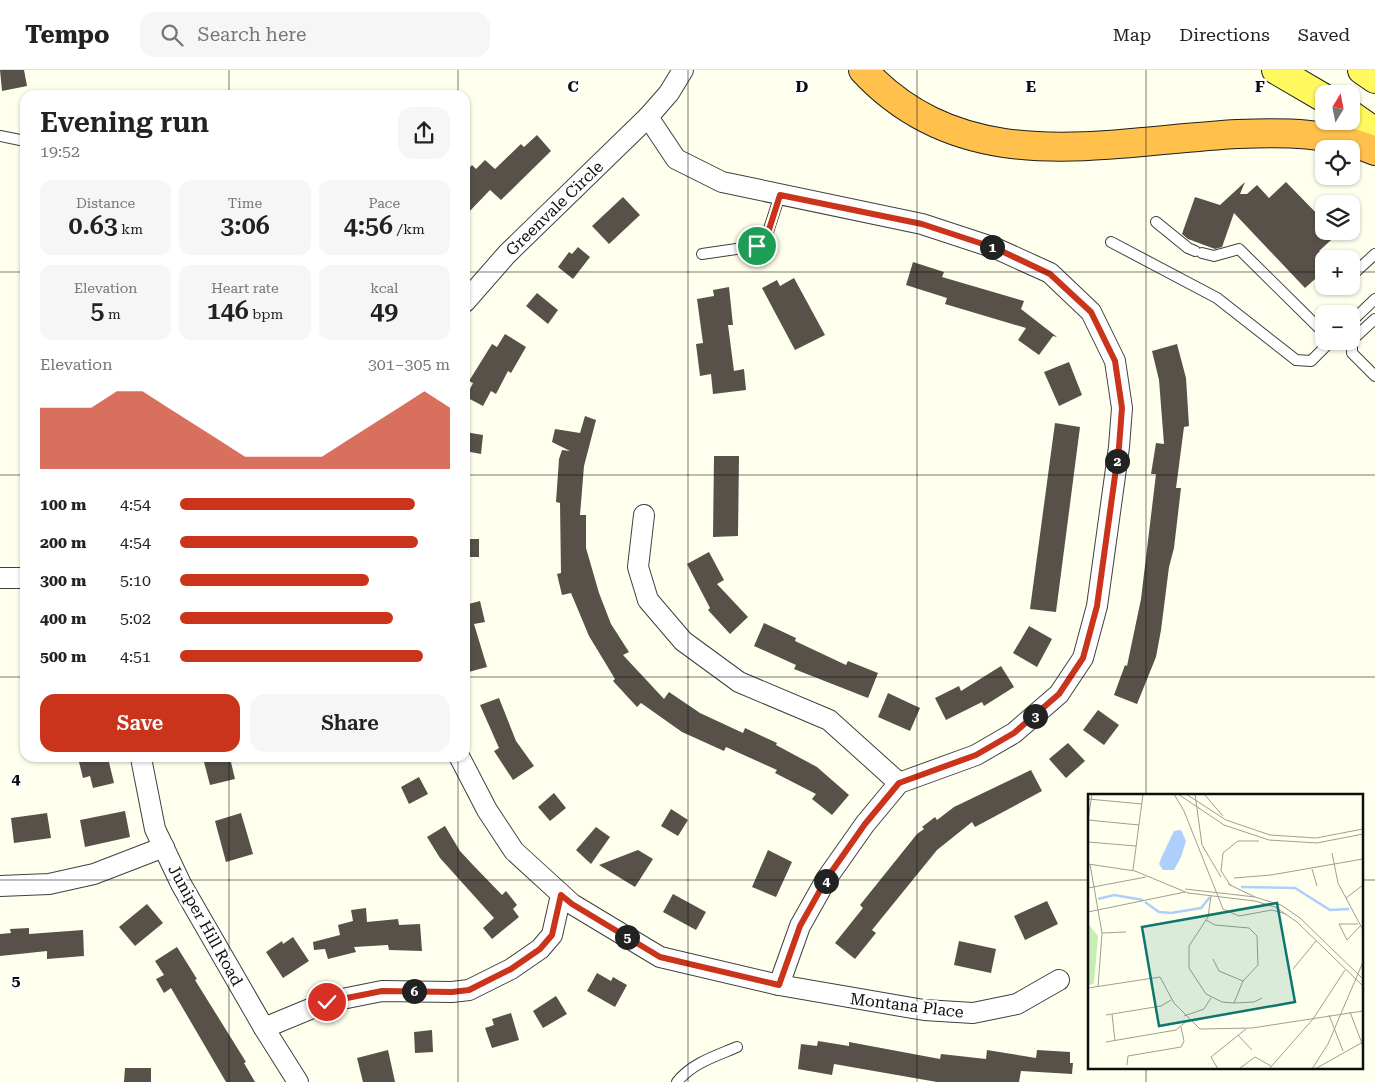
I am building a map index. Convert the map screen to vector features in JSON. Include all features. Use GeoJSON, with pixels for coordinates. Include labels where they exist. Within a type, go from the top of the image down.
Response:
{"type":"FeatureCollection","features":[{"type":"Feature","properties":{"kind":"highway"},"geometry":{"type":"LineString","coordinates":[[863,70],[892,96],[920,115],[949,129],[996,143],[1030,148],[1053,148],[1232,134],[1287,133],[1336,139],[1375,151]]}},
{"type":"Feature","properties":{"kind":"main road"},"geometry":{"type":"LineString","coordinates":[[1276,70],[1315,93]]}},
{"type":"Feature","properties":{"kind":"main road"},"geometry":{"type":"LineString","coordinates":[[1362,70],[1375,78]]}},
{"type":"Feature","properties":{"kind":"main road"},"geometry":{"type":"LineString","coordinates":[[1360,121],[1375,132]]}},
{"type":"Feature","properties":{"kind":"street","name":"Greenvale Circle"},"geometry":{"type":"LineString","coordinates":[[470,296],[507,254],[648,117],[669,93],[682,70]]}},
{"type":"Feature","properties":{"kind":"street"},"geometry":{"type":"LineString","coordinates":[[462,762],[487,810],[514,851],[572,904],[660,957],[779,985],[800,926],[827,878],[865,824],[899,783],[976,755],[1014,733],[1059,694],[1083,658],[1097,606],[1119,447],[1122,408],[1115,361],[1091,312],[1050,274],[995,248],[922,224],[722,182],[676,159],[648,117]]}},
{"type":"Feature","properties":{"kind":"street"},"geometry":{"type":"LineString","coordinates":[[644,515],[638,567],[648,600],[683,641],[739,682],[829,720],[899,783]]}},
{"type":"Feature","properties":{"kind":"street"},"geometry":{"type":"LineString","coordinates":[[0,578],[20,578]]}},
{"type":"Feature","properties":{"kind":"street","name":"Juniper Hill Road"},"geometry":{"type":"LineString","coordinates":[[142,762],[155,830],[181,884],[293,1080]]}},
{"type":"Feature","properties":{"kind":"street"},"geometry":{"type":"LineString","coordinates":[[0,886],[49,884],[94,874],[164,847]]}},
{"type":"Feature","properties":{"kind":"street"},"geometry":{"type":"LineString","coordinates":[[264,1028],[327,1002],[382,991],[452,992],[469,990],[511,969],[540,949],[552,935],[561,895]]}},
{"type":"Feature","properties":{"kind":"street","name":"Montana Place"},"geometry":{"type":"LineString","coordinates":[[779,985],[924,1010],[973,1013],[1017,1004],[1059,980]]}},
{"type":"Feature","properties":{"kind":"lane"},"geometry":{"type":"LineString","coordinates":[[0,136],[20,140]]}},
{"type":"Feature","properties":{"kind":"lane"},"geometry":{"type":"LineString","coordinates":[[702,254],[757,246],[767,236],[780,195]]}},
{"type":"Feature","properties":{"kind":"lane"},"geometry":{"type":"LineString","coordinates":[[1156,222],[1188,248],[1199,252],[1214,256],[1239,249],[1315,324]]}},
{"type":"Feature","properties":{"kind":"lane"},"geometry":{"type":"LineString","coordinates":[[1111,242],[1217,298],[1296,360],[1310,360],[1321,350]]}},
{"type":"Feature","properties":{"kind":"lane"},"geometry":{"type":"LineString","coordinates":[[1360,268],[1375,254]]}},
{"type":"Feature","properties":{"kind":"lane"},"geometry":{"type":"LineString","coordinates":[[1360,313],[1375,299]]}},
{"type":"Feature","properties":{"kind":"lane"},"geometry":{"type":"LineString","coordinates":[[1375,319],[1352,340],[1352,353],[1375,376]]}},
{"type":"Feature","properties":{"kind":"lane"},"geometry":{"type":"LineString","coordinates":[[678,1082],[683,1074],[700,1063],[737,1047]]}},
{"type":"Feature","properties":{"kind":"building"},"geometry":{"type":"Polygon","coordinates":[[[0,70],[24,70],[27,86],[2,91],[0,70]]]}},
{"type":"Feature","properties":{"kind":"building"},"geometry":{"type":"Polygon","coordinates":[[[537,135],[551,151],[501,200],[490,190],[470,211],[470,167],[472,165],[476,169],[485,160],[495,169],[521,144],[524,147],[537,135]]]}},
{"type":"Feature","properties":{"kind":"building"},"geometry":{"type":"Polygon","coordinates":[[[1245,182],[1240,194],[1247,194],[1257,185],[1269,198],[1286,182],[1315,212],[1315,240],[1331,240],[1320,250],[1315,250],[1315,279],[1305,288],[1234,213],[1222,247],[1215,249],[1188,239],[1182,234],[1195,197],[1220,205],[1245,182]]]}},
{"type":"Feature","properties":{"kind":"building"},"geometry":{"type":"Polygon","coordinates":[[[623,197],[640,215],[609,244],[592,226],[623,197]]]}},
{"type":"Feature","properties":{"kind":"building"},"geometry":{"type":"Polygon","coordinates":[[[578,247],[590,257],[573,279],[558,267],[569,252],[572,254],[578,247]]]}},
{"type":"Feature","properties":{"kind":"building"},"geometry":{"type":"Polygon","coordinates":[[[913,262],[944,272],[942,277],[1024,301],[1021,309],[1057,337],[1053,336],[1039,355],[1018,340],[1026,328],[945,304],[947,298],[906,285],[913,262]]]}},
{"type":"Feature","properties":{"kind":"building"},"geometry":{"type":"Polygon","coordinates":[[[794,278],[825,335],[795,350],[762,288],[777,280],[780,286],[794,278]]]}},
{"type":"Feature","properties":{"kind":"building"},"geometry":{"type":"Polygon","coordinates":[[[729,287],[733,325],[728,325],[734,371],[744,369],[746,390],[713,394],[711,374],[700,376],[696,344],[703,343],[697,299],[714,296],[713,290],[729,287]]]}},
{"type":"Feature","properties":{"kind":"building"},"geometry":{"type":"Polygon","coordinates":[[[537,293],[558,310],[548,324],[526,306],[537,293]]]}},
{"type":"Feature","properties":{"kind":"building"},"geometry":{"type":"Polygon","coordinates":[[[505,334],[526,347],[511,373],[508,371],[496,394],[491,391],[483,406],[470,399],[470,389],[473,383],[470,379],[492,344],[497,347],[505,334]]]}},
{"type":"Feature","properties":{"kind":"building"},"geometry":{"type":"Polygon","coordinates":[[[1177,344],[1186,378],[1189,426],[1184,427],[1176,488],[1181,488],[1174,548],[1169,567],[1156,657],[1137,704],[1114,695],[1125,665],[1127,666],[1141,599],[1156,474],[1151,474],[1156,443],[1164,444],[1159,380],[1152,351],[1177,344]]]}},
{"type":"Feature","properties":{"kind":"building"},"geometry":{"type":"Polygon","coordinates":[[[1069,362],[1082,395],[1059,406],[1044,372],[1069,362]]]}},
{"type":"Feature","properties":{"kind":"building"},"geometry":{"type":"Polygon","coordinates":[[[585,416],[596,420],[584,466],[580,515],[586,515],[586,548],[599,593],[611,624],[629,652],[623,655],[664,699],[669,692],[700,713],[743,733],[745,728],[777,743],[776,745],[817,767],[849,795],[832,815],[812,799],[816,794],[775,773],[777,770],[726,747],[724,751],[682,732],[641,703],[637,707],[613,681],[615,679],[589,636],[571,593],[562,595],[557,574],[561,573],[560,503],[556,502],[559,459],[562,450],[570,451],[552,442],[555,429],[580,433],[585,416]]]}},
{"type":"Feature","properties":{"kind":"building"},"geometry":{"type":"Polygon","coordinates":[[[1055,423],[1080,427],[1056,612],[1030,609],[1055,423]]]}},
{"type":"Feature","properties":{"kind":"building"},"geometry":{"type":"Polygon","coordinates":[[[470,433],[483,435],[481,454],[470,452],[470,433]]]}},
{"type":"Feature","properties":{"kind":"building"},"geometry":{"type":"Polygon","coordinates":[[[714,456],[739,456],[738,536],[713,537],[714,456]]]}},
{"type":"Feature","properties":{"kind":"building"},"geometry":{"type":"Polygon","coordinates":[[[470,539],[479,539],[479,557],[470,557],[470,539]]]}},
{"type":"Feature","properties":{"kind":"building"},"geometry":{"type":"Polygon","coordinates":[[[709,552],[724,580],[717,584],[748,617],[730,634],[708,610],[710,608],[687,564],[709,552]]]}},
{"type":"Feature","properties":{"kind":"building"},"geometry":{"type":"Polygon","coordinates":[[[480,601],[485,622],[474,624],[487,667],[470,672],[470,604],[480,601]]]}},
{"type":"Feature","properties":{"kind":"building"},"geometry":{"type":"Polygon","coordinates":[[[764,623],[796,638],[795,641],[846,665],[848,661],[878,673],[868,698],[794,669],[796,665],[754,646],[764,623]]]}},
{"type":"Feature","properties":{"kind":"building"},"geometry":{"type":"Polygon","coordinates":[[[1029,626],[1052,639],[1037,667],[1013,653],[1029,626]]]}},
{"type":"Feature","properties":{"kind":"building"},"geometry":{"type":"Polygon","coordinates":[[[1001,666],[1014,687],[984,706],[982,702],[946,720],[935,698],[959,686],[961,691],[1001,666]]]}},
{"type":"Feature","properties":{"kind":"building"},"geometry":{"type":"Polygon","coordinates":[[[888,693],[920,708],[910,731],[878,717],[888,693]]]}},
{"type":"Feature","properties":{"kind":"building"},"geometry":{"type":"Polygon","coordinates":[[[499,698],[516,741],[534,766],[513,780],[494,751],[499,748],[480,705],[499,698]]]}},
{"type":"Feature","properties":{"kind":"building"},"geometry":{"type":"Polygon","coordinates":[[[1098,710],[1119,725],[1104,745],[1083,730],[1098,710]]]}},
{"type":"Feature","properties":{"kind":"building"},"geometry":{"type":"Polygon","coordinates":[[[1068,743],[1085,761],[1066,778],[1049,759],[1068,743]]]}},
{"type":"Feature","properties":{"kind":"building"},"geometry":{"type":"Polygon","coordinates":[[[79,762],[109,762],[114,783],[93,788],[90,776],[83,778],[79,762]]]}},
{"type":"Feature","properties":{"kind":"building"},"geometry":{"type":"Polygon","coordinates":[[[204,762],[231,762],[235,779],[210,785],[204,762]]]}},
{"type":"Feature","properties":{"kind":"building"},"geometry":{"type":"Polygon","coordinates":[[[1031,770],[1042,791],[975,827],[972,822],[937,850],[872,930],[876,933],[855,959],[835,943],[863,908],[860,905],[917,834],[924,829],[922,827],[935,817],[937,820],[954,807],[1031,770]]]}},
{"type":"Feature","properties":{"kind":"building"},"geometry":{"type":"Polygon","coordinates":[[[419,777],[428,794],[409,804],[401,787],[419,777]]]}},
{"type":"Feature","properties":{"kind":"building"},"geometry":{"type":"Polygon","coordinates":[[[554,793],[566,808],[550,821],[538,807],[554,793]]]}},
{"type":"Feature","properties":{"kind":"building"},"geometry":{"type":"Polygon","coordinates":[[[671,809],[688,820],[678,836],[661,826],[671,809]]]}},
{"type":"Feature","properties":{"kind":"building"},"geometry":{"type":"Polygon","coordinates":[[[125,811],[130,837],[85,847],[80,820],[125,811]]]}},
{"type":"Feature","properties":{"kind":"building"},"geometry":{"type":"Polygon","coordinates":[[[47,813],[51,838],[14,843],[11,818],[47,813]]]}},
{"type":"Feature","properties":{"kind":"building"},"geometry":{"type":"Polygon","coordinates":[[[241,813],[253,854],[226,862],[215,821],[241,813]]]}},
{"type":"Feature","properties":{"kind":"building"},"geometry":{"type":"Polygon","coordinates":[[[445,826],[460,851],[502,895],[506,891],[517,905],[513,909],[519,917],[492,939],[483,928],[494,918],[440,858],[427,837],[445,826]]]}},
{"type":"Feature","properties":{"kind":"building"},"geometry":{"type":"Polygon","coordinates":[[[596,827],[610,837],[591,864],[576,850],[596,827]]]}},
{"type":"Feature","properties":{"kind":"building"},"geometry":{"type":"Polygon","coordinates":[[[638,850],[653,859],[635,887],[599,865],[638,850]]]}},
{"type":"Feature","properties":{"kind":"building"},"geometry":{"type":"Polygon","coordinates":[[[768,850],[792,862],[776,897],[752,887],[768,850]]]}},
{"type":"Feature","properties":{"kind":"building"},"geometry":{"type":"Polygon","coordinates":[[[673,894],[706,912],[696,930],[663,912],[673,894]]]}},
{"type":"Feature","properties":{"kind":"building"},"geometry":{"type":"Polygon","coordinates":[[[1047,901],[1058,924],[1025,940],[1014,916],[1047,901]]]}},
{"type":"Feature","properties":{"kind":"building"},"geometry":{"type":"Polygon","coordinates":[[[147,904],[163,923],[135,946],[119,927],[147,904]]]}},
{"type":"Feature","properties":{"kind":"building"},"geometry":{"type":"Polygon","coordinates":[[[366,908],[367,922],[398,919],[399,925],[420,924],[422,951],[389,950],[388,945],[354,947],[356,952],[328,959],[325,949],[314,950],[313,942],[340,935],[338,925],[353,921],[351,910],[366,908]]]}},
{"type":"Feature","properties":{"kind":"building"},"geometry":{"type":"Polygon","coordinates":[[[29,928],[29,934],[83,930],[84,956],[47,959],[47,951],[0,956],[0,934],[11,933],[10,929],[29,928]]]}},
{"type":"Feature","properties":{"kind":"building"},"geometry":{"type":"Polygon","coordinates":[[[293,937],[309,961],[283,978],[266,952],[282,941],[283,944],[293,937]]]}},
{"type":"Feature","properties":{"kind":"building"},"geometry":{"type":"Polygon","coordinates":[[[959,941],[996,949],[991,973],[954,965],[959,941]]]}},
{"type":"Feature","properties":{"kind":"building"},"geometry":{"type":"Polygon","coordinates":[[[177,947],[197,979],[195,980],[246,1062],[244,1063],[255,1082],[226,1082],[171,988],[164,993],[156,979],[164,975],[155,961],[177,947]]]}},
{"type":"Feature","properties":{"kind":"building"},"geometry":{"type":"Polygon","coordinates":[[[597,973],[611,981],[613,977],[627,985],[615,1007],[587,991],[597,973]]]}},
{"type":"Feature","properties":{"kind":"building"},"geometry":{"type":"Polygon","coordinates":[[[556,996],[567,1014],[543,1028],[533,1011],[556,996]]]}},
{"type":"Feature","properties":{"kind":"building"},"geometry":{"type":"Polygon","coordinates":[[[511,1013],[519,1040],[492,1048],[485,1028],[494,1025],[492,1019],[511,1013]]]}},
{"type":"Feature","properties":{"kind":"building"},"geometry":{"type":"Polygon","coordinates":[[[432,1030],[433,1052],[415,1053],[414,1032],[432,1030]]]}},
{"type":"Feature","properties":{"kind":"building"},"geometry":{"type":"Polygon","coordinates":[[[818,1041],[849,1046],[849,1042],[940,1059],[941,1054],[986,1059],[987,1050],[1036,1058],[1037,1050],[1070,1052],[1070,1063],[1073,1063],[1072,1074],[1021,1071],[1019,1082],[937,1082],[834,1064],[832,1075],[798,1069],[801,1044],[817,1046],[818,1041]]]}},
{"type":"Feature","properties":{"kind":"building"},"geometry":{"type":"Polygon","coordinates":[[[388,1050],[395,1082],[363,1082],[357,1058],[388,1050]]]}},
{"type":"Feature","properties":{"kind":"building"},"geometry":{"type":"Polygon","coordinates":[[[125,1068],[151,1068],[151,1082],[124,1082],[125,1068]]]}},
{"type":"Feature","properties":{"kind":"route"},"geometry":{"type":"LineString","coordinates":[[327,1002],[382,991],[452,992],[469,990],[511,969],[540,949],[552,935],[561,895],[572,904],[660,957],[779,985],[800,926],[827,878],[865,824],[899,783],[976,755],[1014,733],[1059,694],[1083,658],[1097,606],[1119,447],[1122,408],[1115,361],[1091,312],[1050,274],[995,248],[922,224],[780,195],[767,236],[757,246]]}}]}
